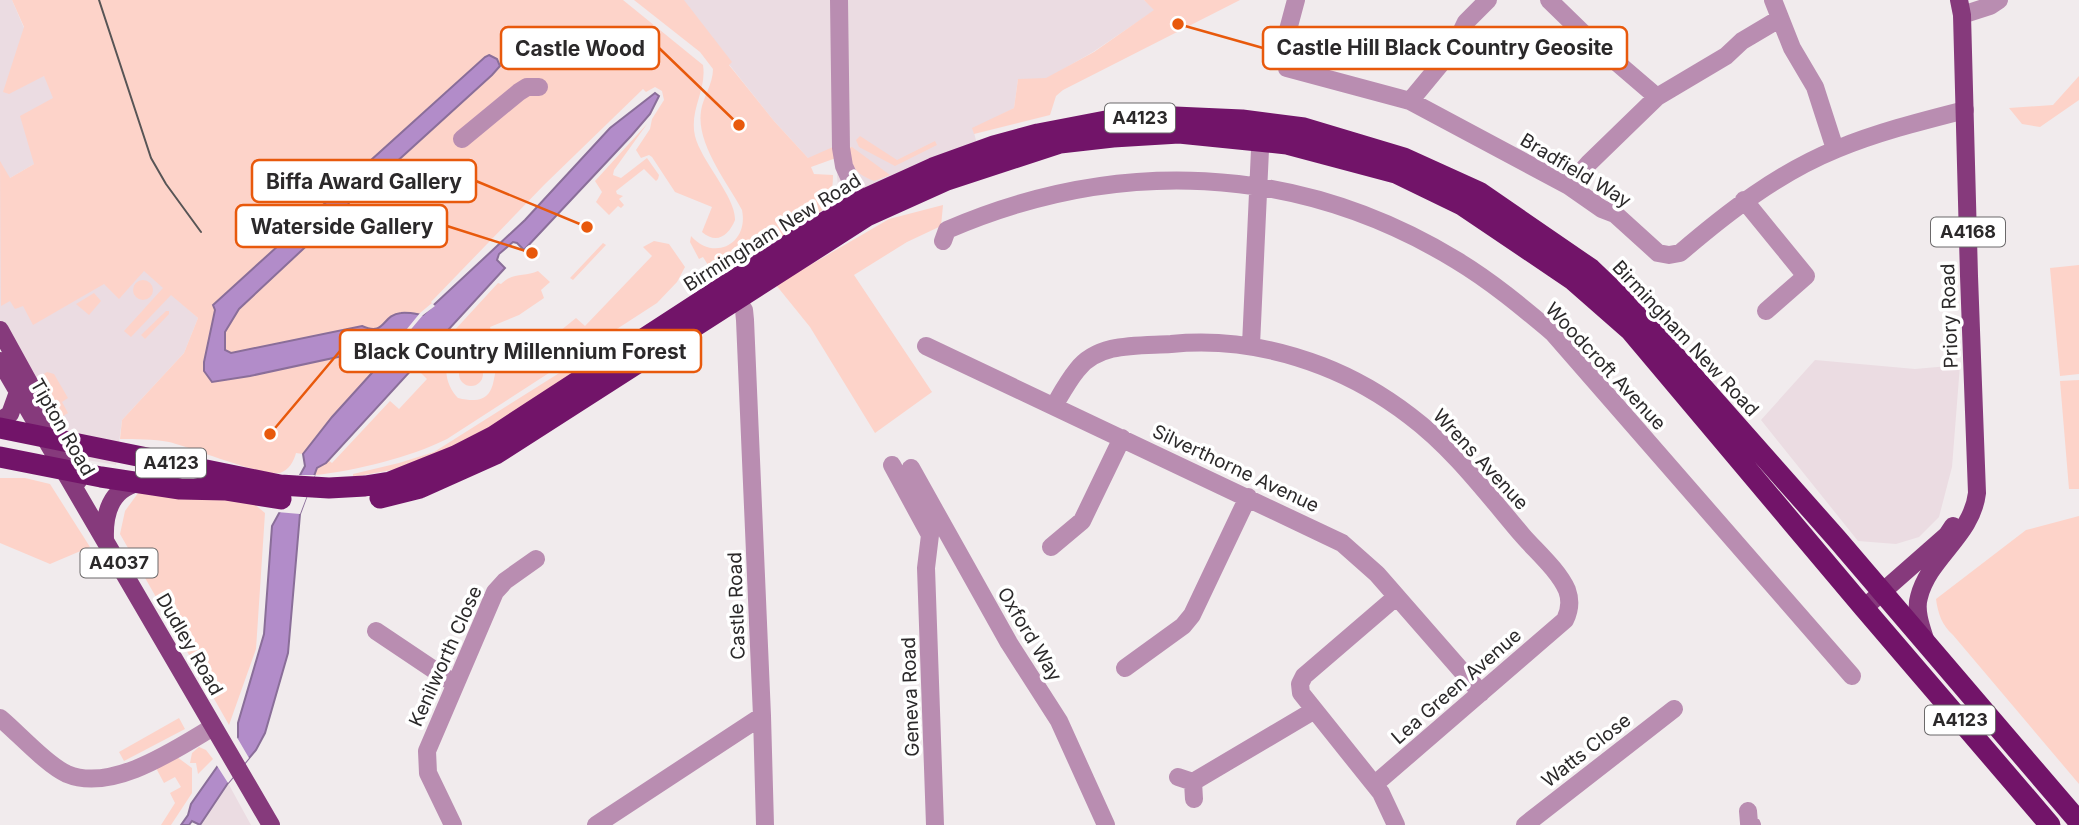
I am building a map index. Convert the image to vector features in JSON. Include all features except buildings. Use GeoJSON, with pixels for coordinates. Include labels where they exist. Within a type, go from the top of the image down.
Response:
{"type":"FeatureCollection","features":[{"type":"Feature","properties":{"kind":"highway","name":"Birmingham New Road"},"geometry":{"type":"LineString","coordinates":[[308,494],[390,482],[455,456],[494,436],[863,209],[1060,143],[1179,133],[1304,128],[1404,158],[1479,192],[1591,269],[1637,314],[2079,822]]}},
{"type":"Feature","properties":{"kind":"highway","name":"Birmingham New Road"},"geometry":{"type":"LineString","coordinates":[[1261,131],[1287,144],[1396,173],[1462,205],[1573,280],[1630,330],[2050,825]]}},
{"type":"Feature","properties":{"kind":"highway","name":"Birmingham New Road"},"geometry":{"type":"LineString","coordinates":[[0,457],[62,455],[308,494],[340,502],[379,498],[420,488],[496,454],[736,299],[863,209]]}},
{"type":"Feature","properties":{"kind":"highway","name":"Birmingham New Road"},"geometry":{"type":"LineString","coordinates":[[0,428],[62,455],[138,483],[180,489],[277,491]]}},
{"type":"Feature","properties":{"kind":"highway"},"geometry":{"type":"LineString","coordinates":[[0,443],[178,477],[225,490]]}},
{"type":"Feature","properties":{"kind":"main road","name":"Priory Road"},"geometry":{"type":"LineString","coordinates":[[1926,643],[1919,621],[1918,598],[1928,577],[1969,520],[1976,503],[1961,7]]}},
{"type":"Feature","properties":{"kind":"main road","name":"Tipton Road"},"geometry":{"type":"LineString","coordinates":[[0,330],[62,455],[80,498]]}},
{"type":"Feature","properties":{"kind":"main road","name":"Tipton Road"},"geometry":{"type":"LineString","coordinates":[[0,361],[62,455]]}},
{"type":"Feature","properties":{"kind":"main road"},"geometry":{"type":"LineString","coordinates":[[0,421],[10,414],[18,391]]}},
{"type":"Feature","properties":{"kind":"main road","name":"Priory Road"},"geometry":{"type":"LineString","coordinates":[[1864,608],[1947,536],[1963,510],[1976,463]]}},
{"type":"Feature","properties":{"kind":"main road"},"geometry":{"type":"LineString","coordinates":[[105,539],[104,517],[125,487],[138,483]]}},
{"type":"Feature","properties":{"kind":"main road","name":"Dudley Road"},"geometry":{"type":"LineString","coordinates":[[80,498],[217,733]]}},
{"type":"Feature","properties":{"kind":"main road","name":"A4037"},"geometry":{"type":"LineString","coordinates":[[217,733],[271,825]]}},
{"type":"Feature","properties":{"kind":"street"},"geometry":{"type":"LineString","coordinates":[[839,0],[842,42],[841,148],[844,166],[863,209]]}},
{"type":"Feature","properties":{"kind":"street","name":"Bradfield Way"},"geometry":{"type":"LineString","coordinates":[[1296,0],[1284,41],[1287,68],[1410,102],[1569,186],[1602,209],[1615,214],[1658,253],[1669,256],[1681,253],[1744,200],[1835,149],[1880,132],[1965,110]]}},
{"type":"Feature","properties":{"kind":"street"},"geometry":{"type":"LineString","coordinates":[[1410,102],[1453,49],[1466,22],[1488,0]]}},
{"type":"Feature","properties":{"kind":"street"},"geometry":{"type":"LineString","coordinates":[[1773,0],[1792,48],[1815,87],[1835,149]]}},
{"type":"Feature","properties":{"kind":"street"},"geometry":{"type":"LineString","coordinates":[[1961,7],[1990,6],[1999,0]]}},
{"type":"Feature","properties":{"kind":"street"},"geometry":{"type":"LineString","coordinates":[[1558,3],[1587,37],[1657,97]]}},
{"type":"Feature","properties":{"kind":"street"},"geometry":{"type":"LineString","coordinates":[[1569,186],[1657,97],[1780,19]]}},
{"type":"Feature","properties":{"kind":"street"},"geometry":{"type":"LineString","coordinates":[[462,139],[519,92],[527,87],[538,87]]}},
{"type":"Feature","properties":{"kind":"street"},"geometry":{"type":"LineString","coordinates":[[1251,345],[1261,131]]}},
{"type":"Feature","properties":{"kind":"street","name":"Woodcroft Avenue"},"geometry":{"type":"LineString","coordinates":[[943,241],[947,230],[989,212],[1044,195],[1133,182],[1192,180],[1258,185],[1304,194],[1401,231],[1455,259],[1504,292],[1553,333],[1852,676]]}},
{"type":"Feature","properties":{"kind":"street"},"geometry":{"type":"LineString","coordinates":[[1744,200],[1806,276],[1766,311]]}},
{"type":"Feature","properties":{"kind":"street","name":"Castle Road"},"geometry":{"type":"LineString","coordinates":[[736,299],[744,310],[745,320],[765,825]]}},
{"type":"Feature","properties":{"kind":"street","name":"Wrens Avenue"},"geometry":{"type":"LineString","coordinates":[[1054,406],[1078,368],[1093,356],[1108,349],[1193,342],[1251,345],[1322,366],[1362,385],[1410,416],[1438,440],[1561,581],[1570,601],[1570,611],[1565,620]]}},
{"type":"Feature","properties":{"kind":"street","name":"Silverthorne Avenue"},"geometry":{"type":"LineString","coordinates":[[926,346],[1342,542],[1368,565],[1481,693]]}},
{"type":"Feature","properties":{"kind":"street"},"geometry":{"type":"LineString","coordinates":[[1046,549],[1082,521],[1122,438]]}},
{"type":"Feature","properties":{"kind":"street","name":"Geneva Road"},"geometry":{"type":"LineString","coordinates":[[892,465],[930,535],[926,568],[935,825]]}},
{"type":"Feature","properties":{"kind":"street","name":"Oxford Way"},"geometry":{"type":"LineString","coordinates":[[911,468],[1009,643],[1059,721],[1106,825]]}},
{"type":"Feature","properties":{"kind":"street"},"geometry":{"type":"LineString","coordinates":[[1121,669],[1183,625],[1192,615],[1248,497]]}},
{"type":"Feature","properties":{"kind":"street","name":"Kenilworth Close"},"geometry":{"type":"LineString","coordinates":[[453,825],[428,773],[427,751],[495,592],[505,581],[537,559]]}},
{"type":"Feature","properties":{"kind":"street"},"geometry":{"type":"LineString","coordinates":[[1396,597],[1304,676],[1300,684],[1301,693],[1313,711],[1375,784],[1396,825]]}},
{"type":"Feature","properties":{"kind":"street","name":"Lea Green Avenue"},"geometry":{"type":"LineString","coordinates":[[1375,784],[1565,620]]}},
{"type":"Feature","properties":{"kind":"street"},"geometry":{"type":"LineString","coordinates":[[376,631],[455,684]]}},
{"type":"Feature","properties":{"kind":"street","name":"Watts Close"},"geometry":{"type":"LineString","coordinates":[[1525,825],[1677,705]]}},
{"type":"Feature","properties":{"kind":"street"},"geometry":{"type":"LineString","coordinates":[[1188,786],[1313,711]]}},
{"type":"Feature","properties":{"kind":"street"},"geometry":{"type":"LineString","coordinates":[[596,825],[762,716]]}},
{"type":"Feature","properties":{"kind":"street"},"geometry":{"type":"LineString","coordinates":[[0,718],[56,767],[68,774],[84,778],[131,771],[180,747],[217,733]]}},
{"type":"Feature","properties":{"kind":"shaded area"},"geometry":{"type":"Polygon","coordinates":[[[0,0],[12,0],[54,98],[34,164],[10,178],[52,186],[198,318],[184,353],[122,420],[116,465],[63,456],[0,347],[0,0]]]}},
{"type":"Feature","properties":{"kind":"shaded area"},"geometry":{"type":"Polygon","coordinates":[[[12,0],[623,0],[703,65],[703,83],[694,117],[695,136],[730,201],[735,220],[726,234],[717,238],[707,236],[702,232],[712,207],[675,192],[652,157],[649,155],[641,158],[636,150],[664,100],[662,91],[655,87],[646,92],[643,89],[544,185],[431,302],[435,306],[331,418],[303,454],[296,453],[286,470],[280,473],[259,471],[169,442],[120,439],[122,420],[184,353],[198,318],[171,295],[131,337],[124,331],[163,288],[144,271],[119,299],[104,284],[33,325],[23,306],[15,309],[10,301],[1,306],[0,161],[10,178],[34,164],[20,116],[53,98],[44,76],[9,94],[3,92],[24,27],[12,0]]]}},
{"type":"Feature","properties":{"kind":"shaded area"},"geometry":{"type":"Polygon","coordinates":[[[634,0],[684,0],[732,62],[729,65],[808,158],[833,147],[836,158],[811,167],[814,174],[833,175],[828,202],[821,211],[777,241],[716,270],[708,265],[703,257],[699,259],[690,242],[691,236],[710,248],[728,246],[740,232],[743,222],[742,210],[714,162],[703,136],[701,111],[713,69],[700,52],[634,0]]]}},
{"type":"Feature","properties":{"kind":"shaded area"},"geometry":{"type":"Polygon","coordinates":[[[678,0],[1144,0],[1155,10],[1093,52],[1046,79],[1018,79],[1014,108],[973,129],[981,159],[834,206],[838,189],[836,159],[808,158],[774,121],[678,0]]]}},
{"type":"Feature","properties":{"kind":"shaded area"},"geometry":{"type":"Polygon","coordinates":[[[1144,0],[1240,0],[1063,90],[1056,96],[1050,115],[974,134],[972,128],[1014,108],[1018,79],[1046,78],[1094,52],[1154,10],[1144,0]]]}},
{"type":"Feature","properties":{"kind":"shaded area"},"geometry":{"type":"Polygon","coordinates":[[[489,55],[497,59],[500,66],[492,75],[382,175],[360,187],[347,208],[239,309],[225,332],[225,350],[231,353],[362,326],[375,329],[390,317],[401,313],[423,315],[525,220],[610,128],[655,93],[659,96],[650,114],[631,136],[524,250],[513,242],[499,254],[497,260],[505,268],[326,463],[317,468],[300,514],[288,653],[265,733],[256,750],[228,783],[200,825],[192,821],[189,825],[181,825],[191,804],[238,737],[238,723],[264,634],[272,526],[305,466],[303,454],[332,417],[399,343],[378,338],[361,352],[212,382],[204,371],[204,362],[215,310],[213,305],[489,55]]]}},
{"type":"Feature","properties":{"kind":"shaded area"},"geometry":{"type":"Polygon","coordinates":[[[2079,76],[2079,100],[2040,127],[2022,124],[2009,108],[2053,105],[2079,76]]]}},
{"type":"Feature","properties":{"kind":"shaded area"},"geometry":{"type":"Polygon","coordinates":[[[647,124],[613,175],[621,178],[647,158],[659,175],[658,179],[656,181],[644,169],[616,191],[623,196],[619,199],[624,205],[621,208],[618,206],[609,215],[596,202],[602,192],[595,181],[647,124]]]}},
{"type":"Feature","properties":{"kind":"shaded area"},"geometry":{"type":"Polygon","coordinates":[[[860,136],[897,160],[935,141],[937,145],[895,166],[859,147],[856,140],[860,136]]]}},
{"type":"Feature","properties":{"kind":"shaded area"},"geometry":{"type":"Polygon","coordinates":[[[852,147],[890,175],[874,181],[862,175],[851,160],[847,148],[852,147]]]}},
{"type":"Feature","properties":{"kind":"shaded area"},"geometry":{"type":"Polygon","coordinates":[[[943,205],[941,226],[907,242],[854,275],[932,392],[875,433],[810,327],[776,285],[889,219],[943,205]]]}},
{"type":"Feature","properties":{"kind":"shaded area"},"geometry":{"type":"Polygon","coordinates":[[[654,241],[669,244],[685,267],[677,282],[657,303],[447,439],[417,452],[382,462],[315,475],[317,468],[328,460],[332,463],[390,401],[399,409],[427,379],[418,370],[498,283],[538,271],[550,282],[541,290],[544,298],[519,315],[490,327],[491,331],[477,338],[482,349],[466,349],[451,358],[447,364],[447,378],[458,398],[473,400],[483,398],[489,393],[498,362],[503,357],[509,368],[565,342],[560,331],[576,318],[585,326],[652,256],[643,247],[654,241]]]}},
{"type":"Feature","properties":{"kind":"shaded area"},"geometry":{"type":"Polygon","coordinates":[[[603,243],[606,245],[573,280],[570,278],[603,243]]]}},
{"type":"Feature","properties":{"kind":"shaded area"},"geometry":{"type":"Polygon","coordinates":[[[2079,265],[2079,374],[2060,376],[2050,268],[2079,265]]]}},
{"type":"Feature","properties":{"kind":"shaded area"},"geometry":{"type":"Polygon","coordinates":[[[139,280],[147,280],[153,290],[147,300],[139,300],[133,294],[133,286],[139,280]]]}},
{"type":"Feature","properties":{"kind":"shaded area"},"geometry":{"type":"Polygon","coordinates":[[[94,293],[101,301],[89,315],[76,304],[94,293]]]}},
{"type":"Feature","properties":{"kind":"shaded area"},"geometry":{"type":"Polygon","coordinates":[[[169,311],[169,314],[145,339],[141,335],[169,311]]]}},
{"type":"Feature","properties":{"kind":"shaded area"},"geometry":{"type":"Polygon","coordinates":[[[1815,360],[1915,369],[1960,365],[1952,467],[1939,517],[1919,537],[1896,544],[1858,541],[1761,420],[1815,360]]]}},
{"type":"Feature","properties":{"kind":"shaded area"},"geometry":{"type":"Polygon","coordinates":[[[466,362],[476,362],[483,369],[483,379],[476,386],[466,386],[459,379],[459,369],[466,362]]]}},
{"type":"Feature","properties":{"kind":"shaded area"},"geometry":{"type":"Polygon","coordinates":[[[572,365],[576,374],[487,433],[397,469],[353,477],[353,474],[434,452],[572,365]]]}},
{"type":"Feature","properties":{"kind":"shaded area"},"geometry":{"type":"Polygon","coordinates":[[[47,372],[54,374],[68,398],[62,402],[68,413],[63,416],[41,379],[47,372]]]}},
{"type":"Feature","properties":{"kind":"shaded area"},"geometry":{"type":"Polygon","coordinates":[[[2079,380],[2079,489],[2069,489],[2060,381],[2079,380]]]}},
{"type":"Feature","properties":{"kind":"shaded area"},"geometry":{"type":"Polygon","coordinates":[[[0,478],[25,478],[50,484],[90,547],[50,564],[0,543],[0,478]]]}},
{"type":"Feature","properties":{"kind":"shaded area"},"geometry":{"type":"Polygon","coordinates":[[[141,489],[247,498],[265,513],[256,649],[229,725],[120,534],[125,511],[141,489]]]}},
{"type":"Feature","properties":{"kind":"shaded area"},"geometry":{"type":"Polygon","coordinates":[[[2079,516],[2079,784],[1946,627],[1939,614],[1936,599],[2026,530],[2079,516]]]}},
{"type":"Feature","properties":{"kind":"shaded area"},"geometry":{"type":"Polygon","coordinates":[[[179,718],[185,729],[124,761],[119,752],[179,718]]]}},
{"type":"Feature","properties":{"kind":"shaded area"},"geometry":{"type":"Polygon","coordinates":[[[199,747],[206,750],[213,759],[198,774],[196,763],[190,763],[192,753],[199,747]]]}},
{"type":"Feature","properties":{"kind":"shaded area"},"geometry":{"type":"Polygon","coordinates":[[[177,757],[192,768],[192,793],[171,825],[161,825],[175,803],[170,793],[181,787],[175,777],[164,783],[156,768],[177,757]]]}},
{"type":"Feature","properties":{"kind":"shaded area"},"geometry":{"type":"Polygon","coordinates":[[[228,783],[251,825],[200,825],[217,799],[228,783]]]}},
{"type":"Feature","properties":{"kind":"pier"},"geometry":{"type":"Polygon","coordinates":[[[432,303],[435,306],[423,315],[386,359],[384,357],[420,313],[432,303]]]}},
{"type":"Feature","properties":{"kind":"pier"},"geometry":{"type":"Polygon","coordinates":[[[296,475],[315,475],[300,514],[277,512],[296,475]]]}},
{"type":"Feature","properties":{"kind":"pier"},"geometry":{"type":"Polygon","coordinates":[[[235,734],[249,758],[228,783],[214,761],[235,734]]]}},
{"type":"Feature","properties":{"kind":"tram line"},"geometry":{"type":"LineString","coordinates":[[99,0],[151,158],[166,184],[201,232]]}},
{"type":"Feature","properties":{"kind":"place","name":"Castle Hill Black Country Geosite"},"geometry":{"type":"Point","coordinates":[1178,24]}},
{"type":"Feature","properties":{"kind":"place","name":"Castle Wood"},"geometry":{"type":"Point","coordinates":[739,125]}},
{"type":"Feature","properties":{"kind":"place","name":"Biffa Award Gallery"},"geometry":{"type":"Point","coordinates":[587,227]}},
{"type":"Feature","properties":{"kind":"place","name":"Waterside Gallery"},"geometry":{"type":"Point","coordinates":[532,253]}},
{"type":"Feature","properties":{"kind":"place","name":"Black Country Millennium Forest"},"geometry":{"type":"Point","coordinates":[270,434]}}]}
